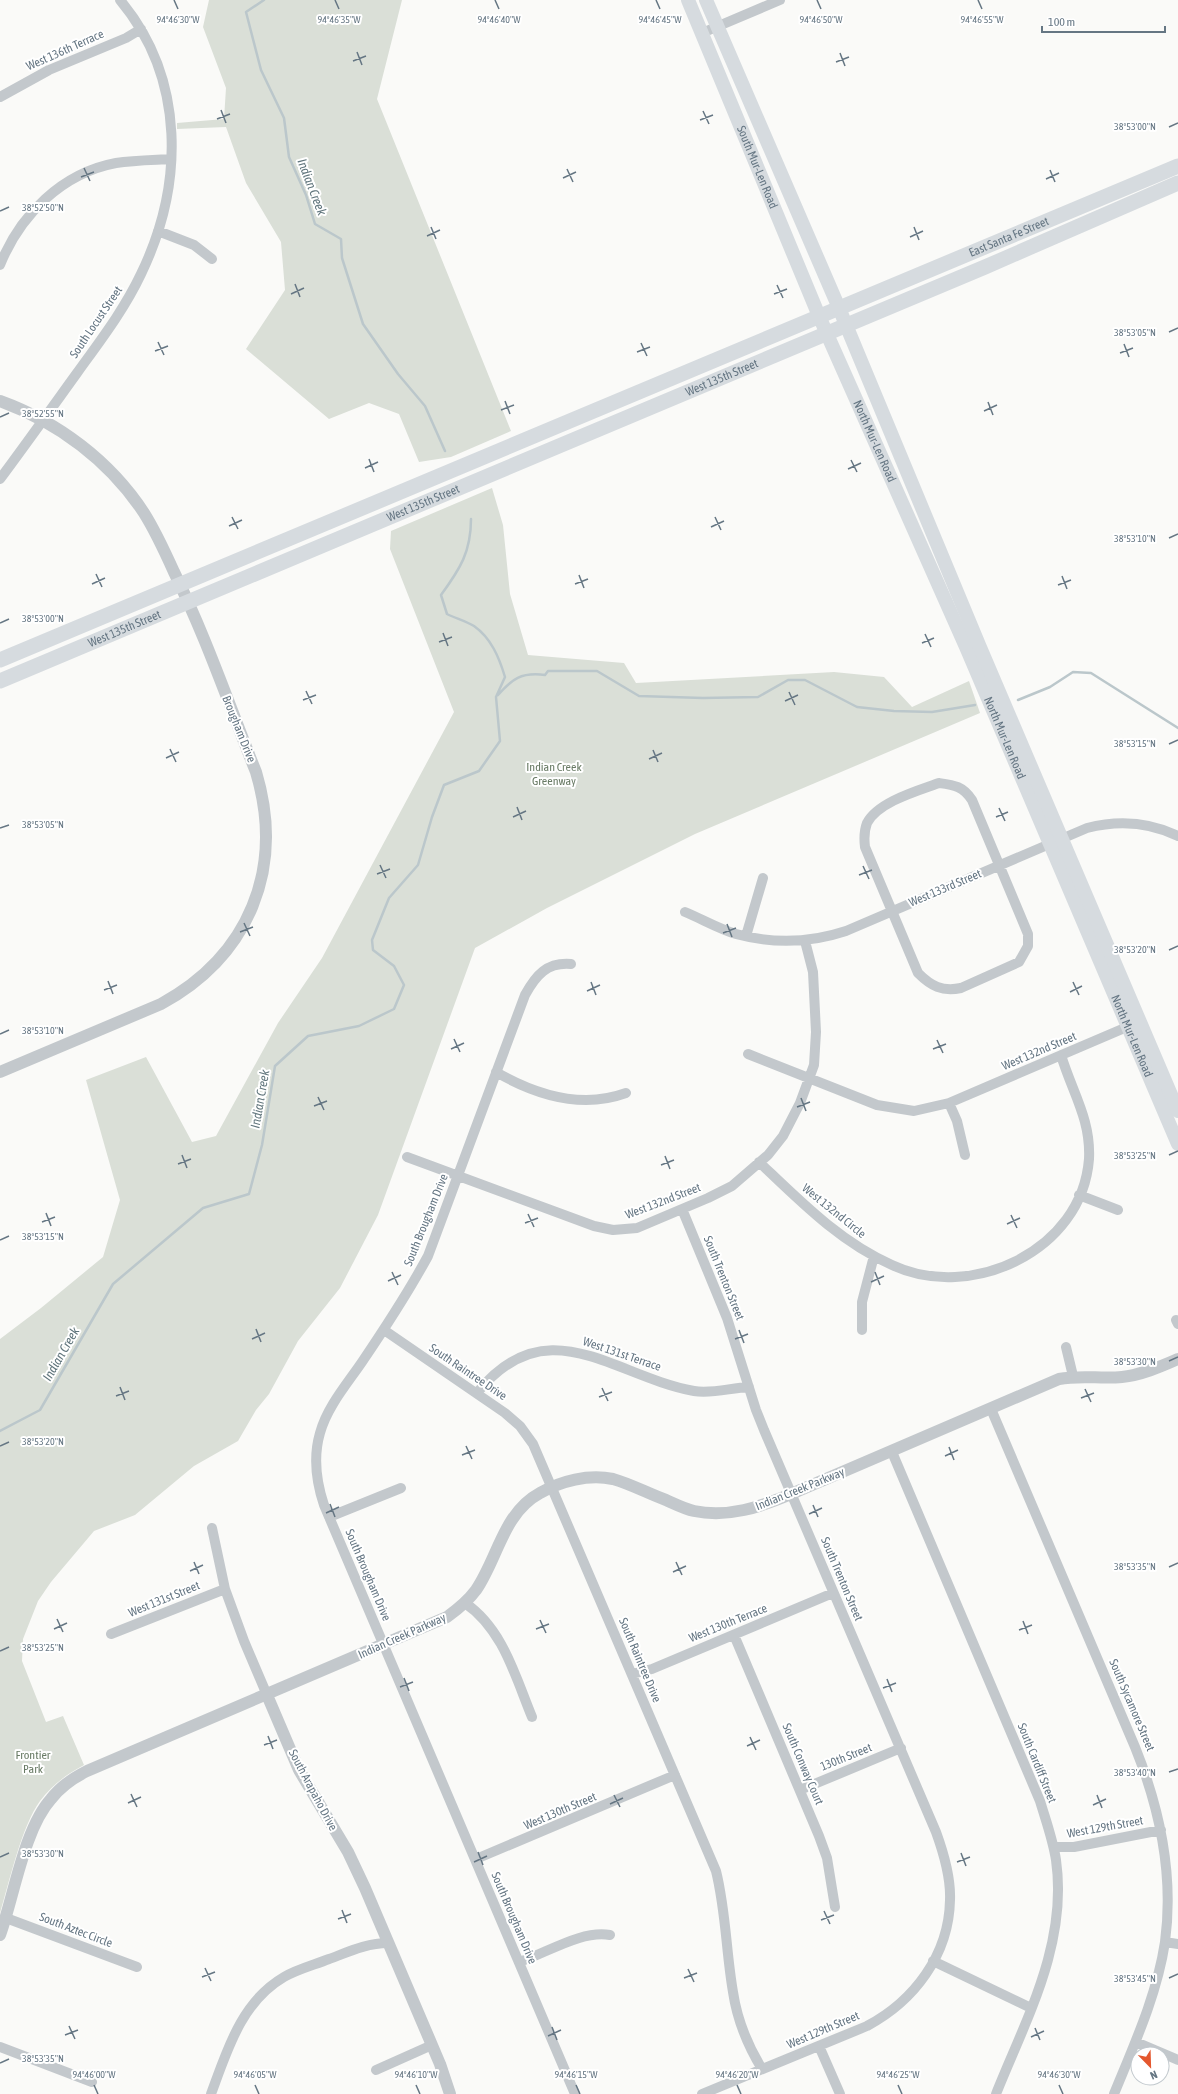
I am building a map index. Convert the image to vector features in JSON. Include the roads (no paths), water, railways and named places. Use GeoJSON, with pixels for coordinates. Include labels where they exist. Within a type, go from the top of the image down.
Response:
{"type":"FeatureCollection","features":[{"type":"Feature","properties":{"kind":"main road","name":"South Mur-Len Road"},"geometry":{"type":"LineString","coordinates":[[688,0],[819,316],[828,333]]}},
{"type":"Feature","properties":{"kind":"main road","name":"South Mur-Len Road"},"geometry":{"type":"LineString","coordinates":[[706,0],[846,325]]}},
{"type":"Feature","properties":{"kind":"main road","name":"East Santa Fe Street"},"geometry":{"type":"LineString","coordinates":[[839,308],[1178,166]]}},
{"type":"Feature","properties":{"kind":"main road","name":"East Santa Fe Street"},"geometry":{"type":"LineString","coordinates":[[846,325],[1178,183]]}},
{"type":"Feature","properties":{"kind":"main road","name":"West 135th Street"},"geometry":{"type":"LineString","coordinates":[[0,660],[839,308]]}},
{"type":"Feature","properties":{"kind":"main road","name":"West 135th Street"},"geometry":{"type":"LineString","coordinates":[[0,681],[846,325]]}},
{"type":"Feature","properties":{"kind":"main road","name":"North Mur-Len Road"},"geometry":{"type":"LineString","coordinates":[[846,325],[1055,841]]}},
{"type":"Feature","properties":{"kind":"main road","name":"North Mur-Len Road"},"geometry":{"type":"LineString","coordinates":[[828,333],[966,647],[1055,841],[1134,1024],[1178,1144]]}},
{"type":"Feature","properties":{"kind":"main road","name":"North Mur-Len Road"},"geometry":{"type":"LineString","coordinates":[[1134,1024],[1178,1111]]}},
{"type":"Feature","properties":{"kind":"street","name":"South Locust Street"},"geometry":{"type":"LineString","coordinates":[[0,479],[44,421],[123,307],[141,274],[158,231],[166,198],[171,158],[172,121],[167,92],[160,70],[141,29],[120,0]]}},
{"type":"Feature","properties":{"kind":"street"},"geometry":{"type":"LineString","coordinates":[[702,33],[780,0]]}},
{"type":"Feature","properties":{"kind":"street","name":"West 136th Terrace"},"geometry":{"type":"LineString","coordinates":[[0,97],[32,78],[126,38],[141,29]]}},
{"type":"Feature","properties":{"kind":"street"},"geometry":{"type":"LineString","coordinates":[[0,265],[11,241],[26,219],[45,199],[67,183],[90,171],[116,164],[171,158]]}},
{"type":"Feature","properties":{"kind":"street"},"geometry":{"type":"LineString","coordinates":[[158,231],[194,245],[212,259]]}},
{"type":"Feature","properties":{"kind":"street","name":"Brougham Drive"},"geometry":{"type":"LineString","coordinates":[[0,401],[44,421],[78,443],[120,482],[143,513],[189,601],[261,791],[266,830],[265,859],[262,878],[251,909],[240,933],[222,956],[200,978],[178,995],[161,1004],[0,1072]]}},
{"type":"Feature","properties":{"kind":"street"},"geometry":{"type":"LineString","coordinates":[[939,783],[957,785],[967,792],[974,805],[999,865],[1028,934],[1028,946],[1026,953],[1019,962],[1010,968],[961,988],[951,990],[934,986],[928,983],[918,973],[865,848],[864,834],[867,823],[875,812],[887,804],[939,783]]}},
{"type":"Feature","properties":{"kind":"street","name":"West 133rd Street"},"geometry":{"type":"LineString","coordinates":[[685,912],[736,934],[746,936],[773,941],[805,941],[825,938],[846,931],[1055,841],[1096,825],[1121,823],[1146,825],[1178,836]]}},
{"type":"Feature","properties":{"kind":"street"},"geometry":{"type":"LineString","coordinates":[[746,936],[763,878]]}},
{"type":"Feature","properties":{"kind":"street"},"geometry":{"type":"LineString","coordinates":[[805,941],[813,972],[816,1032],[814,1065],[809,1078]]}},
{"type":"Feature","properties":{"kind":"street","name":"South Brougham Drive"},"geometry":{"type":"LineString","coordinates":[[571,964],[559,963],[548,967],[530,986],[496,1072],[428,1256],[384,1330],[331,1408],[320,1432],[316,1455],[319,1489],[329,1517],[575,2094]]}},
{"type":"Feature","properties":{"kind":"street","name":"West 132nd Street"},"geometry":{"type":"LineString","coordinates":[[748,1054],[877,1105],[907,1111],[929,1109],[949,1103],[1134,1024]]}},
{"type":"Feature","properties":{"kind":"street","name":"West 132nd Circle"},"geometry":{"type":"LineString","coordinates":[[759,1162],[813,1214],[853,1245],[893,1266],[925,1277],[989,1273],[1027,1257],[1048,1240],[1067,1220],[1079,1196],[1088,1170],[1088,1131],[1083,1110],[1061,1056]]}},
{"type":"Feature","properties":{"kind":"street"},"geometry":{"type":"LineString","coordinates":[[496,1072],[510,1080],[560,1098],[574,1101],[596,1101],[626,1093]]}},
{"type":"Feature","properties":{"kind":"street","name":"West 132nd Street"},"geometry":{"type":"LineString","coordinates":[[407,1157],[608,1229],[623,1230],[637,1228],[682,1210],[732,1186],[759,1162],[783,1136],[800,1103],[809,1078]]}},
{"type":"Feature","properties":{"kind":"street"},"geometry":{"type":"LineString","coordinates":[[949,1103],[957,1121],[965,1155]]}},
{"type":"Feature","properties":{"kind":"street"},"geometry":{"type":"LineString","coordinates":[[1079,1196],[1118,1210]]}},
{"type":"Feature","properties":{"kind":"street","name":"South Trenton Street"},"geometry":{"type":"LineString","coordinates":[[682,1210],[728,1318],[748,1388],[761,1423],[901,1748],[944,1855],[949,1880],[950,1900],[947,1925],[942,1942],[933,1961]]}},
{"type":"Feature","properties":{"kind":"street"},"geometry":{"type":"LineString","coordinates":[[862,1330],[862,1302],[874,1256]]}},
{"type":"Feature","properties":{"kind":"street","name":"South Raintree Drive"},"geometry":{"type":"LineString","coordinates":[[384,1330],[477,1393],[520,1426],[533,1444],[716,1871],[723,1898],[733,1992],[740,2022],[762,2069]]}},
{"type":"Feature","properties":{"kind":"street"},"geometry":{"type":"LineString","coordinates":[[1066,1347],[1073,1376]]}},
{"type":"Feature","properties":{"kind":"street","name":"West 131st Terrace"},"geometry":{"type":"LineString","coordinates":[[477,1393],[489,1378],[511,1362],[532,1353],[553,1350],[585,1354],[695,1391],[748,1388]]}},
{"type":"Feature","properties":{"kind":"street","name":"Indian Creek Parkway"},"geometry":{"type":"LineString","coordinates":[[0,1935],[32,1831],[45,1806],[63,1786],[87,1771],[447,1617],[465,1603],[484,1577],[513,1517],[530,1499],[552,1487],[566,1481],[585,1478],[612,1479],[693,1511],[710,1513],[740,1512],[761,1507],[1059,1379],[1073,1376],[1129,1376],[1157,1368],[1178,1359]]}},
{"type":"Feature","properties":{"kind":"street","name":"South Sycamore Street"},"geometry":{"type":"LineString","coordinates":[[991,1409],[1136,1747],[1149,1780],[1161,1830],[1166,1870],[1167,1900],[1165,1942],[1154,1987],[1136,2042],[1114,2094]]}},
{"type":"Feature","properties":{"kind":"street","name":"South Cardiff Street"},"geometry":{"type":"LineString","coordinates":[[892,1452],[1040,1802],[1054,1847],[1058,1888],[1056,1927],[1045,1975],[996,2094]]}},
{"type":"Feature","properties":{"kind":"street"},"geometry":{"type":"LineString","coordinates":[[329,1517],[344,1513],[401,1488]]}},
{"type":"Feature","properties":{"kind":"street","name":"South Arapaho Drive"},"geometry":{"type":"LineString","coordinates":[[212,1528],[225,1589],[266,1695],[299,1770],[350,1858],[432,2045],[450,2094]]}},
{"type":"Feature","properties":{"kind":"street","name":"West 131st Street"},"geometry":{"type":"LineString","coordinates":[[111,1634],[225,1589]]}},
{"type":"Feature","properties":{"kind":"street","name":"West 130th Terrace"},"geometry":{"type":"LineString","coordinates":[[632,1674],[652,1668],[734,1635],[833,1593]]}},
{"type":"Feature","properties":{"kind":"street"},"geometry":{"type":"LineString","coordinates":[[465,1603],[477,1611],[490,1625],[498,1639],[532,1717]]}},
{"type":"Feature","properties":{"kind":"street","name":"South Conway Court"},"geometry":{"type":"LineString","coordinates":[[734,1635],[800,1790],[827,1858],[835,1907]]}},
{"type":"Feature","properties":{"kind":"street","name":"130th Street"},"geometry":{"type":"LineString","coordinates":[[800,1790],[901,1748]]}},
{"type":"Feature","properties":{"kind":"street","name":"West 130th Street"},"geometry":{"type":"LineString","coordinates":[[476,1859],[675,1775]]}},
{"type":"Feature","properties":{"kind":"street","name":"West 129th Street"},"geometry":{"type":"LineString","coordinates":[[1054,1847],[1074,1847],[1161,1830]]}},
{"type":"Feature","properties":{"kind":"street","name":"South Aztec Circle"},"geometry":{"type":"LineString","coordinates":[[6,1918],[137,1967]]}},
{"type":"Feature","properties":{"kind":"street"},"geometry":{"type":"LineString","coordinates":[[519,1962],[587,1935],[600,1933],[610,1935]]}},
{"type":"Feature","properties":{"kind":"street"},"geometry":{"type":"LineString","coordinates":[[1165,1942],[1178,1944]]}},
{"type":"Feature","properties":{"kind":"street"},"geometry":{"type":"LineString","coordinates":[[211,2094],[233,2036],[259,1996],[268,1988],[298,1970],[374,1943],[388,1943]]}},
{"type":"Feature","properties":{"kind":"street"},"geometry":{"type":"LineString","coordinates":[[933,1961],[1031,2008]]}},
{"type":"Feature","properties":{"kind":"street","name":"West 129th Street"},"geometry":{"type":"LineString","coordinates":[[702,2094],[867,2026],[891,2011],[919,1985],[933,1961]]}},
{"type":"Feature","properties":{"kind":"street"},"geometry":{"type":"LineString","coordinates":[[1136,2042],[1178,2060]]}},
{"type":"Feature","properties":{"kind":"street"},"geometry":{"type":"LineString","coordinates":[[376,2070],[432,2045]]}},
{"type":"Feature","properties":{"kind":"street"},"geometry":{"type":"LineString","coordinates":[[819,2046],[840,2094]]}},
{"type":"Feature","properties":{"kind":"street"},"geometry":{"type":"LineString","coordinates":[[0,2047],[92,2082]]}},
{"type":"Feature","properties":{"kind":"waterway","name":"Indian Creek"},"geometry":{"type":"LineString","coordinates":[[264,0],[246,12],[261,70],[284,118],[289,157],[306,195],[315,224],[341,239],[342,258],[363,324],[398,374],[425,406],[445,451]]}},
{"type":"Feature","properties":{"kind":"waterway","name":"Indian Creek"},"geometry":{"type":"LineString","coordinates":[[0,1431],[40,1410],[113,1284],[203,1208],[249,1194],[262,1145],[275,1066],[308,1036],[359,1026],[394,1009],[404,985],[394,966],[373,950],[372,940],[389,898],[418,865],[432,817],[444,785],[479,771],[500,741],[496,697],[505,677],[500,662],[494,648],[480,631],[471,624],[447,614],[441,595],[454,577],[467,551],[471,519]]}},
{"type":"Feature","properties":{"kind":"waterway"},"geometry":{"type":"LineString","coordinates":[[498,695],[513,681],[523,676],[537,674],[545,675],[548,671],[597,671],[639,696],[703,698],[758,697],[788,680],[805,680],[857,707],[894,711],[932,712],[975,705]]}},
{"type":"Feature","properties":{"kind":"waterway"},"geometry":{"type":"LineString","coordinates":[[1018,700],[1050,687],[1073,672],[1091,673],[1178,728]]}},
{"type":"Feature","properties":{"kind":"park label","name":"Indian Creek Greenway"},"geometry":{"type":"Point","coordinates":[554,774]}},
{"type":"Feature","properties":{"kind":"park label","name":"Frontier Park"},"geometry":{"type":"Point","coordinates":[33,1762]}}]}
